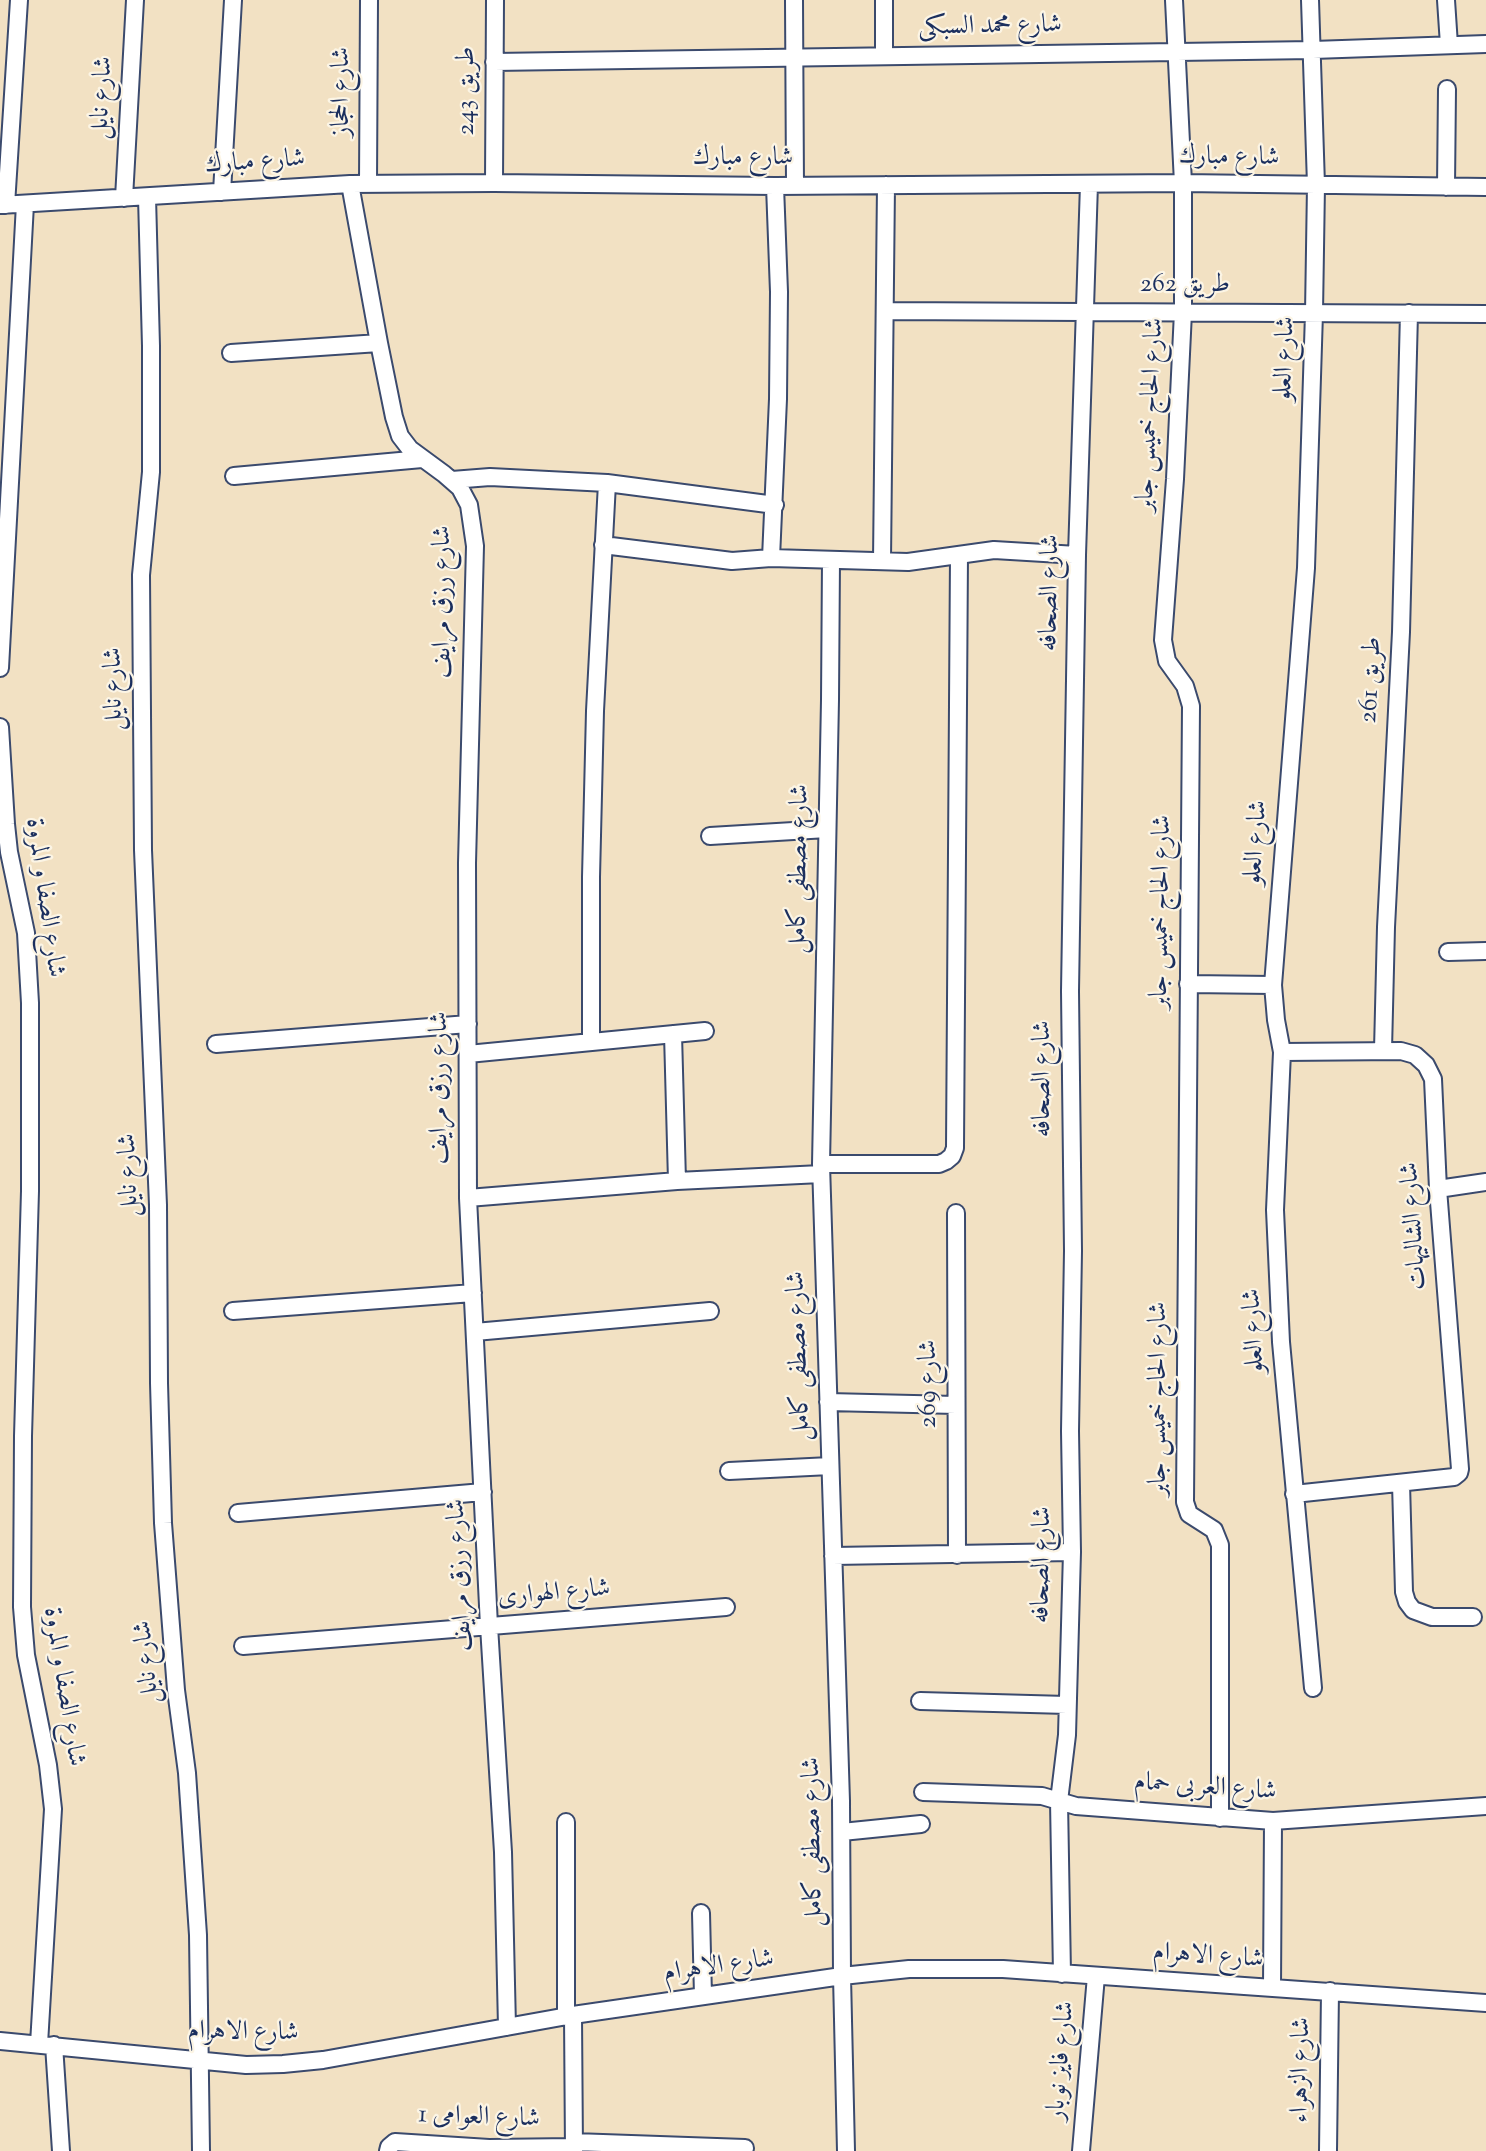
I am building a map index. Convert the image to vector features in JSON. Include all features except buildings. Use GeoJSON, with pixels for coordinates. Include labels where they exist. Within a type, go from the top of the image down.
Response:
{"type":"FeatureCollection","features":[{"type":"Feature","properties":{"kind":"street"},"geometry":{"type":"LineString","coordinates":[[3,205],[19,0]]}},
{"type":"Feature","properties":{"kind":"street","name":"شارع نايل"},"geometry":{"type":"LineString","coordinates":[[124,198],[135,0]]}},
{"type":"Feature","properties":{"kind":"street"},"geometry":{"type":"LineString","coordinates":[[222,192],[233,0]]}},
{"type":"Feature","properties":{"kind":"street","name":"شارع الحجاز"},"geometry":{"type":"LineString","coordinates":[[368,184],[369,0]]}},
{"type":"Feature","properties":{"kind":"street","name":"طريق 243"},"geometry":{"type":"LineString","coordinates":[[494,183],[495,0]]}},
{"type":"Feature","properties":{"kind":"street"},"geometry":{"type":"LineString","coordinates":[[794,0],[795,186]]}},
{"type":"Feature","properties":{"kind":"street"},"geometry":{"type":"LineString","coordinates":[[884,0],[884,55]]}},
{"type":"Feature","properties":{"kind":"street","name":"شارع الحاج خميس جابر"},"geometry":{"type":"LineString","coordinates":[[1174,0],[1183,183],[1183,312],[1175,479],[1163,640],[1167,661],[1185,686],[1191,706],[1185,1502],[1189,1514],[1214,1530],[1220,1545],[1220,1818]]}},
{"type":"Feature","properties":{"kind":"street","name":"شارع العلو"},"geometry":{"type":"LineString","coordinates":[[1310,0],[1316,185],[1305,597],[1298,656],[1273,985],[1281,1052],[1275,1210],[1281,1342],[1313,1688]]}},
{"type":"Feature","properties":{"kind":"street"},"geometry":{"type":"LineString","coordinates":[[1446,0],[1449,45]]}},
{"type":"Feature","properties":{"kind":"street","name":"شارع محمد السبكى"},"geometry":{"type":"LineString","coordinates":[[494,62],[1313,50],[1486,44]]}},
{"type":"Feature","properties":{"kind":"street"},"geometry":{"type":"LineString","coordinates":[[1446,187],[1447,89]]}},
{"type":"Feature","properties":{"kind":"street","name":"شارع مبارك"},"geometry":{"type":"LineString","coordinates":[[3,205],[350,184],[795,186],[1183,183],[1486,187]]}},
{"type":"Feature","properties":{"kind":"street","name":"شارع رزق مرايف"},"geometry":{"type":"LineString","coordinates":[[350,184],[379,343],[400,436],[410,449],[460,488],[469,505],[475,546],[467,863],[468,1198],[489,1626],[503,1841],[507,2027]]}},
{"type":"Feature","properties":{"kind":"street","name":"شارع الصحافه"},"geometry":{"type":"LineString","coordinates":[[1062,1974],[1059,1801],[1067,1735],[1072,1552],[1070,1431],[1073,1251],[1070,991],[1077,555],[1089,184]]}},
{"type":"Feature","properties":{"kind":"street"},"geometry":{"type":"LineString","coordinates":[[882,561],[886,185]]}},
{"type":"Feature","properties":{"kind":"street"},"geometry":{"type":"LineString","coordinates":[[771,558],[775,505],[779,328],[775,186]]}},
{"type":"Feature","properties":{"kind":"street","name":"شارع نايل"},"geometry":{"type":"LineString","coordinates":[[147,196],[151,346],[151,472],[141,575],[143,850],[159,1205],[159,1383],[163,1523],[175,1679],[192,1838],[198,1935],[201,2151]]}},
{"type":"Feature","properties":{"kind":"street"},"geometry":{"type":"LineString","coordinates":[[0,668],[25,204]]}},
{"type":"Feature","properties":{"kind":"street","name":"طريق 262"},"geometry":{"type":"LineString","coordinates":[[885,311],[1486,314]]}},
{"type":"Feature","properties":{"kind":"street","name":"طريق 261"},"geometry":{"type":"LineString","coordinates":[[1383,1050],[1386,927],[1401,632],[1409,313]]}},
{"type":"Feature","properties":{"kind":"street"},"geometry":{"type":"LineString","coordinates":[[231,353],[379,343]]}},
{"type":"Feature","properties":{"kind":"street"},"geometry":{"type":"LineString","coordinates":[[234,476],[422,459]]}},
{"type":"Feature","properties":{"kind":"street"},"geometry":{"type":"LineString","coordinates":[[452,480],[490,477],[608,483],[775,505]]}},
{"type":"Feature","properties":{"kind":"street"},"geometry":{"type":"LineString","coordinates":[[591,1042],[591,877],[595,711],[608,483]]}},
{"type":"Feature","properties":{"kind":"street"},"geometry":{"type":"LineString","coordinates":[[603,545],[732,561],[771,558],[908,562],[994,550],[1077,555]]}},
{"type":"Feature","properties":{"kind":"street"},"geometry":{"type":"LineString","coordinates":[[468,1198],[821,1169],[939,1164],[952,1156],[955,1148],[958,555]]}},
{"type":"Feature","properties":{"kind":"street","name":"شارع مصطفى كامل"},"geometry":{"type":"LineString","coordinates":[[831,560],[821,1169],[842,1832],[842,1976],[846,2151]]}},
{"type":"Feature","properties":{"kind":"street","name":"شارع الصفا و المروة"},"geometry":{"type":"LineString","coordinates":[[0,727],[9,852],[26,933],[30,1002],[30,1191],[23,1436],[22,1607],[26,1655],[48,1765],[53,1809],[47,2045],[61,2151]]}},
{"type":"Feature","properties":{"kind":"street"},"geometry":{"type":"LineString","coordinates":[[710,836],[827,829]]}},
{"type":"Feature","properties":{"kind":"street"},"geometry":{"type":"LineString","coordinates":[[1448,952],[1486,951]]}},
{"type":"Feature","properties":{"kind":"street"},"geometry":{"type":"LineString","coordinates":[[1188,984],[1273,985]]}},
{"type":"Feature","properties":{"kind":"street"},"geometry":{"type":"LineString","coordinates":[[216,1044],[468,1024]]}},
{"type":"Feature","properties":{"kind":"street"},"geometry":{"type":"LineString","coordinates":[[468,1054],[705,1031]]}},
{"type":"Feature","properties":{"kind":"street"},"geometry":{"type":"LineString","coordinates":[[673,1034],[677,1181]]}},
{"type":"Feature","properties":{"kind":"street","name":"شارع الشاليهات"},"geometry":{"type":"LineString","coordinates":[[1281,1052],[1401,1051],[1415,1055],[1426,1065],[1433,1079],[1438,1189],[1460,1469],[1454,1477],[1294,1494]]}},
{"type":"Feature","properties":{"kind":"street"},"geometry":{"type":"LineString","coordinates":[[1438,1189],[1486,1182]]}},
{"type":"Feature","properties":{"kind":"street","name":"شارع 269"},"geometry":{"type":"LineString","coordinates":[[956,1213],[957,1555]]}},
{"type":"Feature","properties":{"kind":"street"},"geometry":{"type":"LineString","coordinates":[[233,1311],[473,1293]]}},
{"type":"Feature","properties":{"kind":"street"},"geometry":{"type":"LineString","coordinates":[[475,1332],[710,1311]]}},
{"type":"Feature","properties":{"kind":"street"},"geometry":{"type":"LineString","coordinates":[[828,1402],[956,1405]]}},
{"type":"Feature","properties":{"kind":"street"},"geometry":{"type":"LineString","coordinates":[[729,1471],[830,1466]]}},
{"type":"Feature","properties":{"kind":"street"},"geometry":{"type":"LineString","coordinates":[[1401,1483],[1404,1592],[1407,1602],[1413,1610],[1432,1617],[1473,1617]]}},
{"type":"Feature","properties":{"kind":"street"},"geometry":{"type":"LineString","coordinates":[[238,1513],[483,1492]]}},
{"type":"Feature","properties":{"kind":"street"},"geometry":{"type":"LineString","coordinates":[[833,1556],[1072,1552]]}},
{"type":"Feature","properties":{"kind":"street","name":"شارع الهوارى"},"geometry":{"type":"LineString","coordinates":[[243,1646],[726,1607]]}},
{"type":"Feature","properties":{"kind":"street"},"geometry":{"type":"LineString","coordinates":[[920,1701],[1067,1705]]}},
{"type":"Feature","properties":{"kind":"street","name":"شارع العربى حمام"},"geometry":{"type":"LineString","coordinates":[[923,1792],[1042,1796],[1076,1806],[1273,1821],[1486,1806]]}},
{"type":"Feature","properties":{"kind":"street"},"geometry":{"type":"LineString","coordinates":[[1272,1988],[1273,1821]]}},
{"type":"Feature","properties":{"kind":"street"},"geometry":{"type":"LineString","coordinates":[[566,1822],[574,2146],[745,2148]]}},
{"type":"Feature","properties":{"kind":"street"},"geometry":{"type":"LineString","coordinates":[[842,1832],[921,1824]]}},
{"type":"Feature","properties":{"kind":"street"},"geometry":{"type":"LineString","coordinates":[[701,1913],[703,1996]]}},
{"type":"Feature","properties":{"kind":"street","name":"شارع الاهرام"},"geometry":{"type":"LineString","coordinates":[[0,2041],[246,2065],[323,2060],[569,2016],[842,1976],[909,1969],[1003,1969],[1486,2003]]}},
{"type":"Feature","properties":{"kind":"street","name":"شارع فايز نوبار"},"geometry":{"type":"LineString","coordinates":[[1081,2151],[1096,1976]]}},
{"type":"Feature","properties":{"kind":"street","name":"شارع الزهراء"},"geometry":{"type":"LineString","coordinates":[[1328,2151],[1330,1991]]}},
{"type":"Feature","properties":{"kind":"street","name":"شارع العوامى 1"},"geometry":{"type":"LineString","coordinates":[[388,2151],[394,2142],[489,2148],[574,2146]]}}]}
